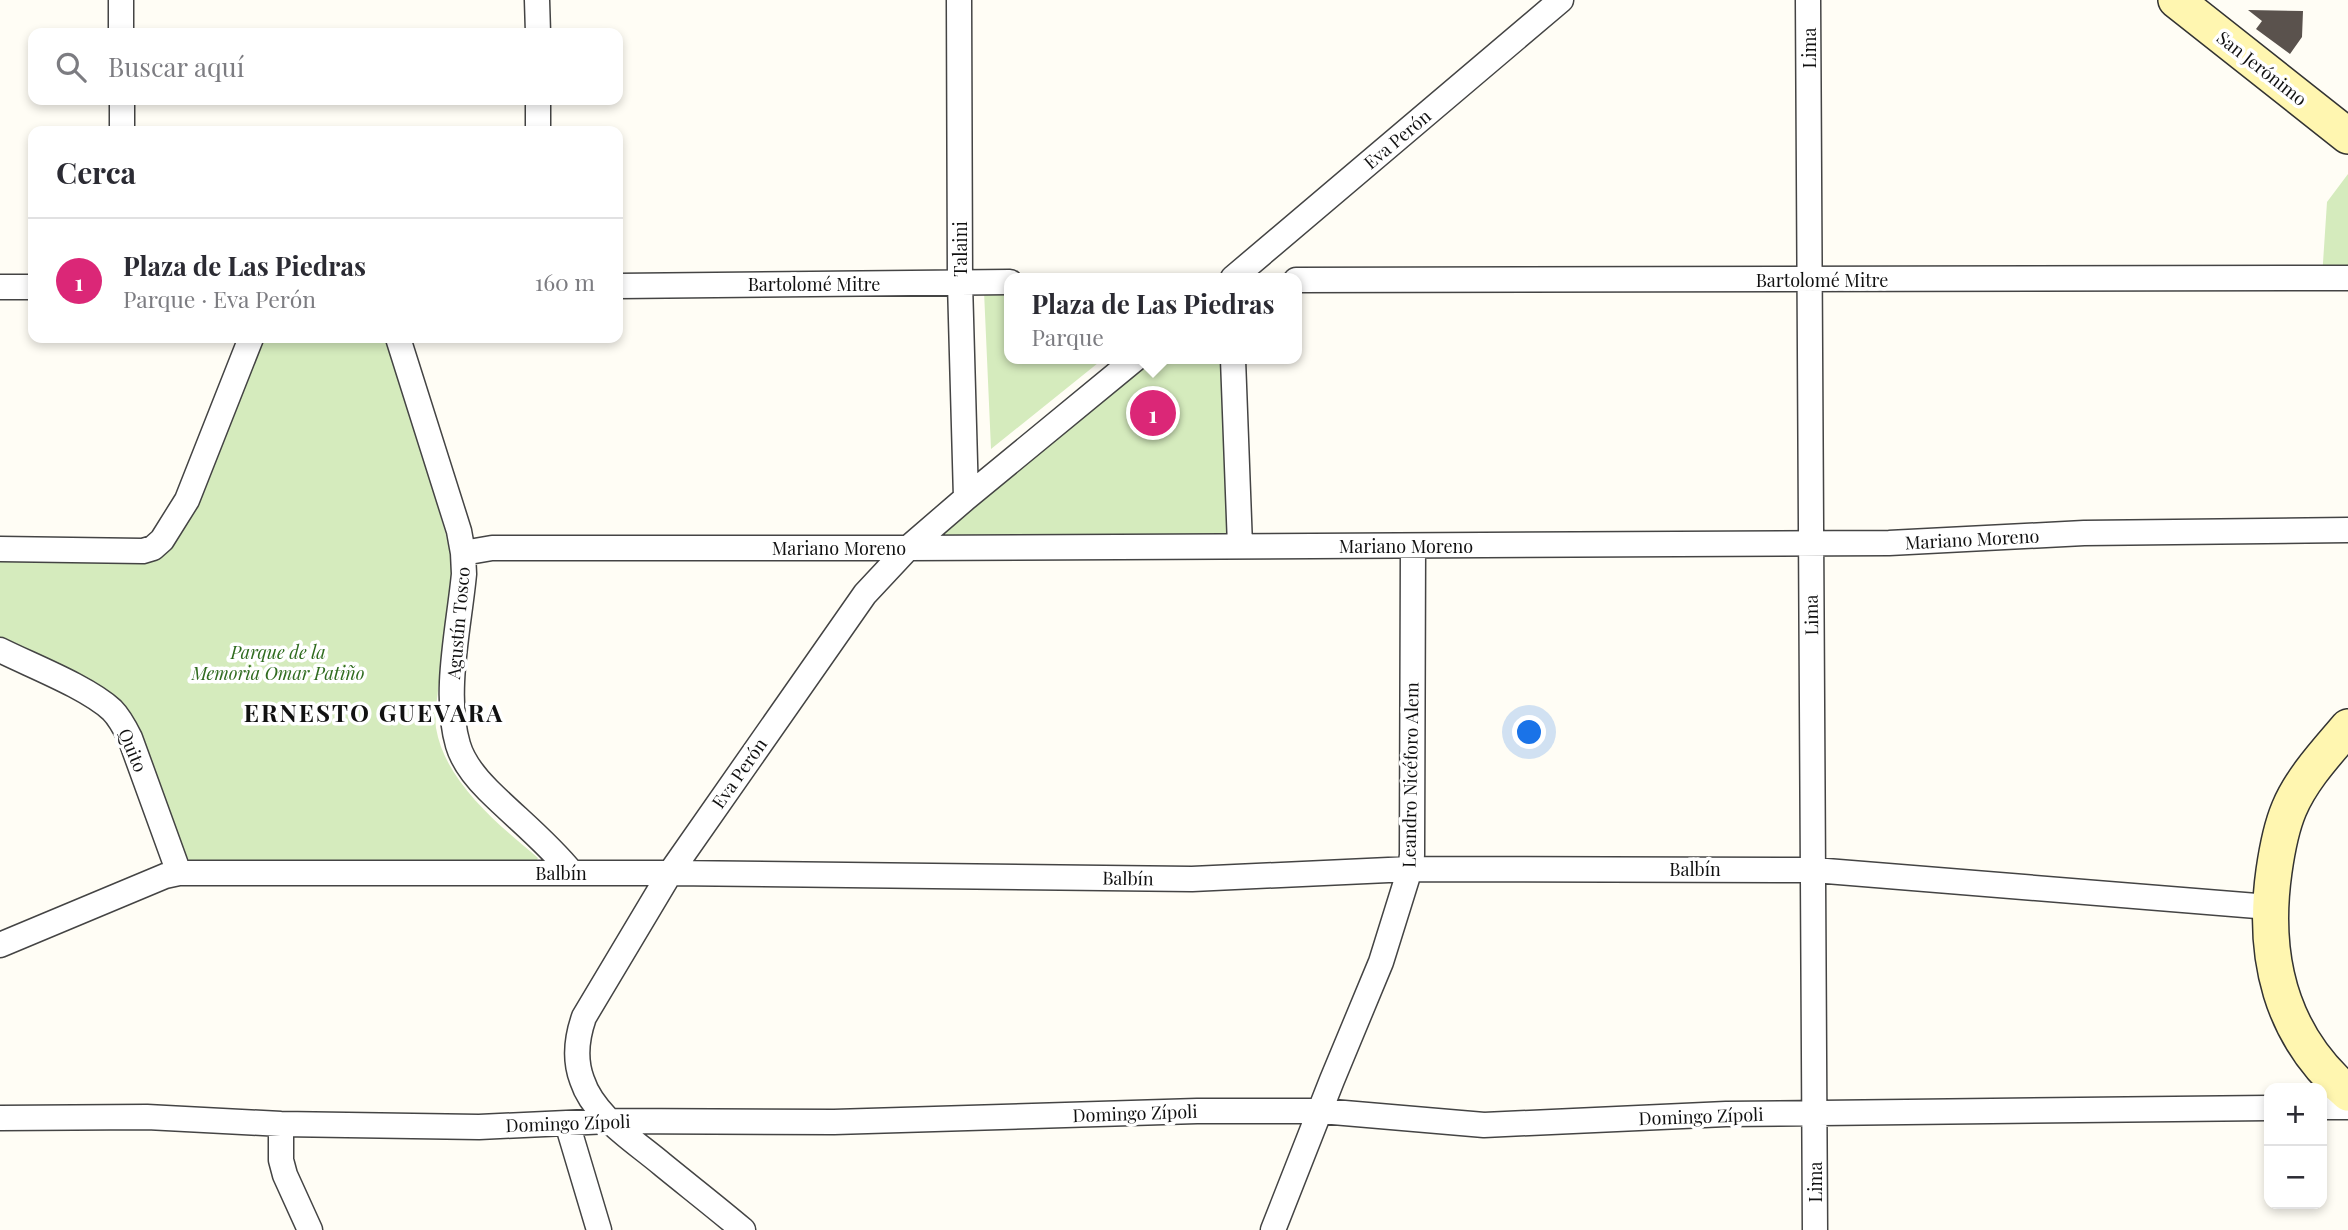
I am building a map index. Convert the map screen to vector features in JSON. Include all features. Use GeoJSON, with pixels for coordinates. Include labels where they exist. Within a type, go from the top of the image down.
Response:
{"type":"FeatureCollection","features":[{"type":"Feature","properties":{"kind":"main road","name":"San Jerónimo"},"geometry":{"type":"LineString","coordinates":[[2180,1],[2348,136]]}},
{"type":"Feature","properties":{"kind":"main road"},"geometry":{"type":"LineString","coordinates":[[2348,727],[2313,768],[2289,808],[2276,857],[2269,907],[2277,976],[2296,1029],[2310,1053],[2348,1093]]}},
{"type":"Feature","properties":{"kind":"street"},"geometry":{"type":"LineString","coordinates":[[121,0],[121,28]]}},
{"type":"Feature","properties":{"kind":"street"},"geometry":{"type":"LineString","coordinates":[[537,0],[538,28]]}},
{"type":"Feature","properties":{"kind":"street","name":"Talaini"},"geometry":{"type":"LineString","coordinates":[[959,0],[960,283],[966,498]]}},
{"type":"Feature","properties":{"kind":"street","name":"Eva Perón"},"geometry":{"type":"LineString","coordinates":[[1239,273],[1561,0]]}},
{"type":"Feature","properties":{"kind":"street","name":"Lima"},"geometry":{"type":"LineString","coordinates":[[1808,0],[1815,1230]]}},
{"type":"Feature","properties":{"kind":"street"},"geometry":{"type":"LineString","coordinates":[[122,105],[122,126]]}},
{"type":"Feature","properties":{"kind":"street"},"geometry":{"type":"LineString","coordinates":[[538,105],[538,126]]}},
{"type":"Feature","properties":{"kind":"street","name":"Bartolomé Mitre"},"geometry":{"type":"LineString","coordinates":[[1302,281],[2348,278]]}},
{"type":"Feature","properties":{"kind":"street","name":"Bartolomé Mitre"},"geometry":{"type":"LineString","coordinates":[[623,286],[1004,282]]}},
{"type":"Feature","properties":{"kind":"street"},"geometry":{"type":"LineString","coordinates":[[0,287],[28,287]]}},
{"type":"Feature","properties":{"kind":"street"},"geometry":{"type":"LineString","coordinates":[[0,549],[144,551],[153,548],[162,540],[187,500],[249,343]]}},
{"type":"Feature","properties":{"kind":"street","name":"Agustín Tosco"},"geometry":{"type":"LineString","coordinates":[[400,343],[459,531],[463,553],[464,574],[452,701],[459,748],[471,770],[487,789],[554,851],[572,873]]}},
{"type":"Feature","properties":{"kind":"street","name":"Eva Perón"},"geometry":{"type":"LineString","coordinates":[[743,1230],[609,1121],[589,1095],[582,1080],[577,1055],[578,1035],[594,995],[670,873],[848,616],[879,578],[908,548],[966,498],[1129,364]]}},
{"type":"Feature","properties":{"kind":"street"},"geometry":{"type":"LineString","coordinates":[[1233,364],[1240,546]]}},
{"type":"Feature","properties":{"kind":"street","name":"Mariano Moreno"},"geometry":{"type":"LineString","coordinates":[[463,553],[492,548],[1900,543],[2084,533],[2348,530]]}},
{"type":"Feature","properties":{"kind":"street","name":"Leandro Nicéforo Alem"},"geometry":{"type":"LineString","coordinates":[[1273,1230],[1381,962],[1410,869],[1413,546]]}},
{"type":"Feature","properties":{"kind":"street","name":"Quito"},"geometry":{"type":"LineString","coordinates":[[0,650],[94,697],[120,720],[130,738],[179,873]]}},
{"type":"Feature","properties":{"kind":"street","name":"Balbín"},"geometry":{"type":"LineString","coordinates":[[0,945],[165,876],[179,873],[670,873],[1192,879],[1410,869],[1814,870],[2269,907]]}},
{"type":"Feature","properties":{"kind":"street"},"geometry":{"type":"LineString","coordinates":[[2327,1107],[2348,1107]]}},
{"type":"Feature","properties":{"kind":"street","name":"Domingo Zípoli"},"geometry":{"type":"LineString","coordinates":[[0,1118],[147,1117],[281,1124],[479,1127],[609,1121],[834,1122],[1198,1111],[1321,1111],[1484,1125],[1814,1112],[2264,1108]]}},
{"type":"Feature","properties":{"kind":"street"},"geometry":{"type":"LineString","coordinates":[[567,1123],[599,1230]]}},
{"type":"Feature","properties":{"kind":"street"},"geometry":{"type":"LineString","coordinates":[[281,1124],[281,1160],[285,1175],[310,1230]]}},
{"type":"Feature","properties":{"kind":"green space"},"geometry":{"type":"Polygon","coordinates":[[[2348,174],[2348,278],[2322,278],[2327,202],[2348,174]]]}},
{"type":"Feature","properties":{"kind":"green space"},"geometry":{"type":"Polygon","coordinates":[[[984,291],[1004,291],[1004,364],[1097,364],[991,449],[984,291]]]}},
{"type":"Feature","properties":{"kind":"green space","name":"Parque de la Memoria Omar Patiño"},"geometry":{"type":"Polygon","coordinates":[[[258,343],[387,343],[408,407],[453,566],[436,707],[436,728],[441,748],[450,766],[476,801],[538,858],[536,861],[191,863],[176,841],[124,715],[0,642],[0,562],[147,560],[258,343]]]}},
{"type":"Feature","properties":{"kind":"green space"},"geometry":{"type":"Polygon","coordinates":[[[1130,364],[1233,364],[1240,546],[908,548],[1130,364]]]}},
{"type":"Feature","properties":{"kind":"building"},"geometry":{"type":"Polygon","coordinates":[[[2248,10],[2303,11],[2302,37],[2290,54],[2256,29],[2262,21],[2248,10]]]}},
{"type":"Feature","properties":{"kind":"place","name":"Plaza de Las Piedras"},"geometry":{"type":"Point","coordinates":[1153,413]}},
{"type":"Feature","properties":{"kind":"district","name":"ERNESTO GUEVARA"},"geometry":{"type":"Point","coordinates":[374,712]}}]}
